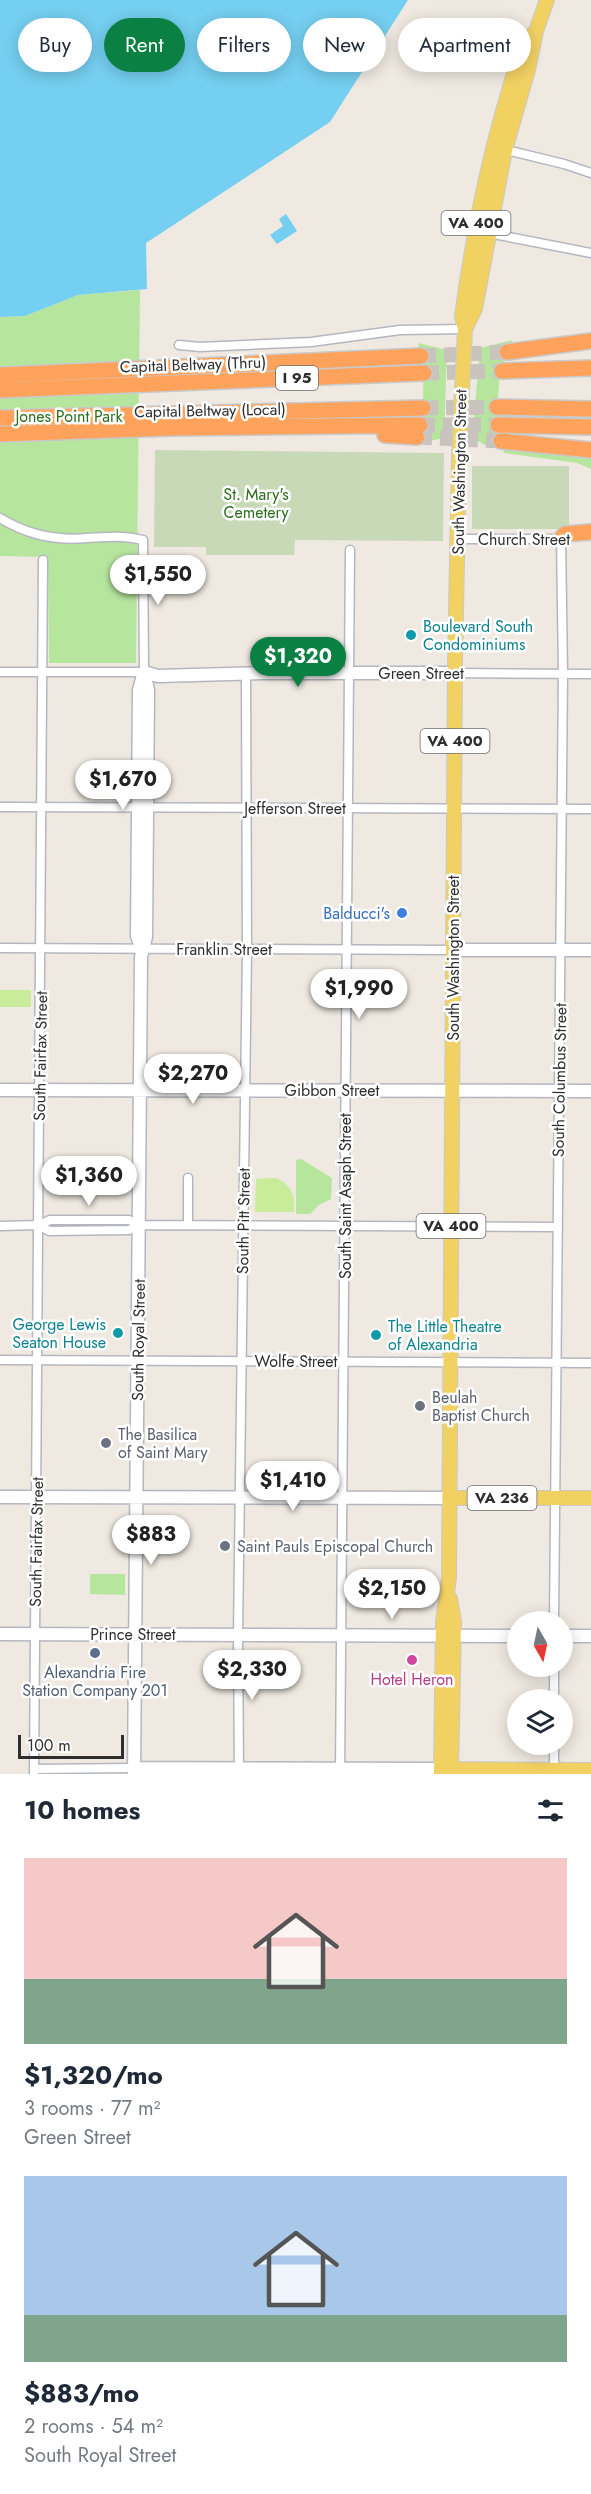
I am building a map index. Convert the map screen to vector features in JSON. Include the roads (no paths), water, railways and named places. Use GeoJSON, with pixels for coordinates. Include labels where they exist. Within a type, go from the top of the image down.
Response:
{"type":"FeatureCollection","features":[{"type":"Feature","properties":{"kind":"highway"},"geometry":{"type":"LineString","coordinates":[[591,341],[507,352],[591,349]]}},
{"type":"Feature","properties":{"kind":"highway","name":"I 95"},"geometry":{"type":"LineString","coordinates":[[0,375],[170,375],[421,356]]}},
{"type":"Feature","properties":{"kind":"highway"},"geometry":{"type":"LineString","coordinates":[[502,371],[591,368]]}},
{"type":"Feature","properties":{"kind":"highway","name":"Capital Beltway (Thru)"},"geometry":{"type":"LineString","coordinates":[[0,390],[170,375],[424,373]]}},
{"type":"Feature","properties":{"kind":"highway"},"geometry":{"type":"LineString","coordinates":[[497,407],[591,409]]}},
{"type":"Feature","properties":{"kind":"highway","name":"I 95"},"geometry":{"type":"LineString","coordinates":[[0,418],[171,420],[423,408]]}},
{"type":"Feature","properties":{"kind":"highway","name":"Capital Beltway (Local)"},"geometry":{"type":"LineString","coordinates":[[0,434],[171,420],[418,431]]}},
{"type":"Feature","properties":{"kind":"highway"},"geometry":{"type":"LineString","coordinates":[[498,424],[591,427]]}},
{"type":"Feature","properties":{"kind":"highway"},"geometry":{"type":"LineString","coordinates":[[501,441],[591,450]]}},
{"type":"Feature","properties":{"kind":"highway"},"geometry":{"type":"LineString","coordinates":[[561,539],[565,534],[591,532]]}},
{"type":"Feature","properties":{"kind":"main road","name":"South Washington Street"},"geometry":{"type":"LineString","coordinates":[[446,1771],[455,673],[465,328],[462,316],[467,280],[499,148],[528,70],[536,31],[547,0]]}},
{"type":"Feature","properties":{"kind":"main road","name":"South Washington Street"},"geometry":{"type":"LineString","coordinates":[[465,328],[475,309],[499,148]]}},
{"type":"Feature","properties":{"kind":"main road","name":"Green Street"},"geometry":{"type":"LineString","coordinates":[[144,672],[158,676],[455,673]]}},
{"type":"Feature","properties":{"kind":"main road","name":"South Royal Street"},"geometry":{"type":"LineString","coordinates":[[134,1771],[142,949],[146,937],[143,808],[148,690],[144,672]]}},
{"type":"Feature","properties":{"kind":"main road","name":"Franklin Street"},"geometry":{"type":"LineString","coordinates":[[453,950],[591,950]]}},
{"type":"Feature","properties":{"kind":"main road","name":"Gibbon Street"},"geometry":{"type":"LineString","coordinates":[[0,1090],[591,1091]]}},
{"type":"Feature","properties":{"kind":"main road"},"geometry":{"type":"LineString","coordinates":[[0,1497],[449,1498]]}},
{"type":"Feature","properties":{"kind":"main road","name":"VA 236"},"geometry":{"type":"LineString","coordinates":[[449,1498],[591,1498]]}},
{"type":"Feature","properties":{"kind":"main road","name":"Prince Street"},"geometry":{"type":"LineString","coordinates":[[0,1634],[507,1636]]}},
{"type":"Feature","properties":{"kind":"main road"},"geometry":{"type":"LineString","coordinates":[[573,1636],[591,1636]]}},
{"type":"Feature","properties":{"kind":"main road"},"geometry":{"type":"LineString","coordinates":[[134,1771],[554,1772],[591,1770]]}},
{"type":"Feature","properties":{"kind":"street"},"geometry":{"type":"LineString","coordinates":[[499,148],[591,173]]}},
{"type":"Feature","properties":{"kind":"street"},"geometry":{"type":"LineString","coordinates":[[488,233],[591,253]]}},
{"type":"Feature","properties":{"kind":"street"},"geometry":{"type":"LineString","coordinates":[[179,345],[190,348],[301,343],[400,330],[465,328]]}},
{"type":"Feature","properties":{"kind":"street","name":"South Royal Street"},"geometry":{"type":"LineString","coordinates":[[0,518],[24,530],[53,537],[127,536],[143,540],[144,672]]}},
{"type":"Feature","properties":{"kind":"street","name":"Church Street"},"geometry":{"type":"LineString","coordinates":[[458,539],[591,539]]}},
{"type":"Feature","properties":{"kind":"street","name":"South Columbus Street"},"geometry":{"type":"LineString","coordinates":[[554,1611],[563,673],[561,539]]}},
{"type":"Feature","properties":{"kind":"street","name":"South Saint Asaph Street"},"geometry":{"type":"LineString","coordinates":[[340,1772],[350,550]]}},
{"type":"Feature","properties":{"kind":"street","name":"South Fairfax Street"},"geometry":{"type":"LineString","coordinates":[[34,1772],[43,560]]}},
{"type":"Feature","properties":{"kind":"street","name":"Green Street"},"geometry":{"type":"LineString","coordinates":[[0,672],[144,672]]}},
{"type":"Feature","properties":{"kind":"street","name":"Green Street"},"geometry":{"type":"LineString","coordinates":[[455,673],[591,674]]}},
{"type":"Feature","properties":{"kind":"street","name":"South Pitt Street"},"geometry":{"type":"LineString","coordinates":[[239,1771],[238,1635],[247,949],[246,674]]}},
{"type":"Feature","properties":{"kind":"street","name":"Jefferson Street"},"geometry":{"type":"LineString","coordinates":[[0,807],[591,809]]}},
{"type":"Feature","properties":{"kind":"street","name":"Franklin Street"},"geometry":{"type":"LineString","coordinates":[[0,948],[453,950]]}},
{"type":"Feature","properties":{"kind":"street"},"geometry":{"type":"LineString","coordinates":[[188,1178],[188,1226]]}},
{"type":"Feature","properties":{"kind":"street"},"geometry":{"type":"LineString","coordinates":[[0,1226],[39,1225],[50,1220],[129,1220],[140,1225],[188,1226],[558,1227]]}},
{"type":"Feature","properties":{"kind":"street","name":"Wolfe Street"},"geometry":{"type":"LineString","coordinates":[[0,1360],[591,1363]]}},
{"type":"Feature","properties":{"kind":"street"},"geometry":{"type":"LineString","coordinates":[[554,1755],[554,1772]]}},
{"type":"Feature","properties":{"kind":"street"},"geometry":{"type":"LineString","coordinates":[[34,1772],[134,1771]]}},
{"type":"Feature","properties":{"kind":"water"},"geometry":{"type":"Polygon","coordinates":[[[0,0],[408,0],[386,34],[386,18],[303,18],[303,72],[362,72],[330,122],[146,243],[147,289],[78,295],[25,316],[0,317],[0,0]]]}},
{"type":"Feature","properties":{"kind":"water"},"geometry":{"type":"Polygon","coordinates":[[[286,214],[297,231],[277,244],[270,235],[283,226],[279,219],[286,214]]]}},
{"type":"Feature","properties":{"kind":"tunnel"},"geometry":{"type":"LineString","coordinates":[[421,356],[507,352]]}},
{"type":"Feature","properties":{"kind":"tunnel"},"geometry":{"type":"LineString","coordinates":[[424,373],[502,371]]}},
{"type":"Feature","properties":{"kind":"tunnel"},"geometry":{"type":"LineString","coordinates":[[423,408],[497,407]]}},
{"type":"Feature","properties":{"kind":"tunnel"},"geometry":{"type":"LineString","coordinates":[[420,425],[498,425]]}},
{"type":"Feature","properties":{"kind":"tunnel"},"geometry":{"type":"LineString","coordinates":[[417,437],[501,441]]}},
{"type":"Feature","properties":{"kind":"place","name":"Boulevard South Condominiums"},"geometry":{"type":"Point","coordinates":[411,635]}},
{"type":"Feature","properties":{"kind":"place","name":"Balducci's"},"geometry":{"type":"Point","coordinates":[402,913]}},
{"type":"Feature","properties":{"kind":"place","name":"George Lewis Seaton House"},"geometry":{"type":"Point","coordinates":[118,1333]}},
{"type":"Feature","properties":{"kind":"place","name":"The Little Theatre of Alexandria"},"geometry":{"type":"Point","coordinates":[376,1335]}},
{"type":"Feature","properties":{"kind":"place","name":"Beulah Baptist Church"},"geometry":{"type":"Point","coordinates":[420,1406]}},
{"type":"Feature","properties":{"kind":"place","name":"The Basilica of Saint Mary"},"geometry":{"type":"Point","coordinates":[106,1443]}},
{"type":"Feature","properties":{"kind":"place","name":"Saint Pauls Episcopal Church"},"geometry":{"type":"Point","coordinates":[225,1546]}},
{"type":"Feature","properties":{"kind":"place","name":"Alexandria Fire Station Company 201"},"geometry":{"type":"Point","coordinates":[95,1653]}},
{"type":"Feature","properties":{"kind":"place","name":"Hotel Heron"},"geometry":{"type":"Point","coordinates":[412,1660]}},
{"type":"Feature","properties":{"kind":"park label","name":"Jones Point Park"},"geometry":{"type":"Point","coordinates":[69,416]}},
{"type":"Feature","properties":{"kind":"park label","name":"St. Mary's Cemetery"},"geometry":{"type":"Point","coordinates":[256,503]}}]}
